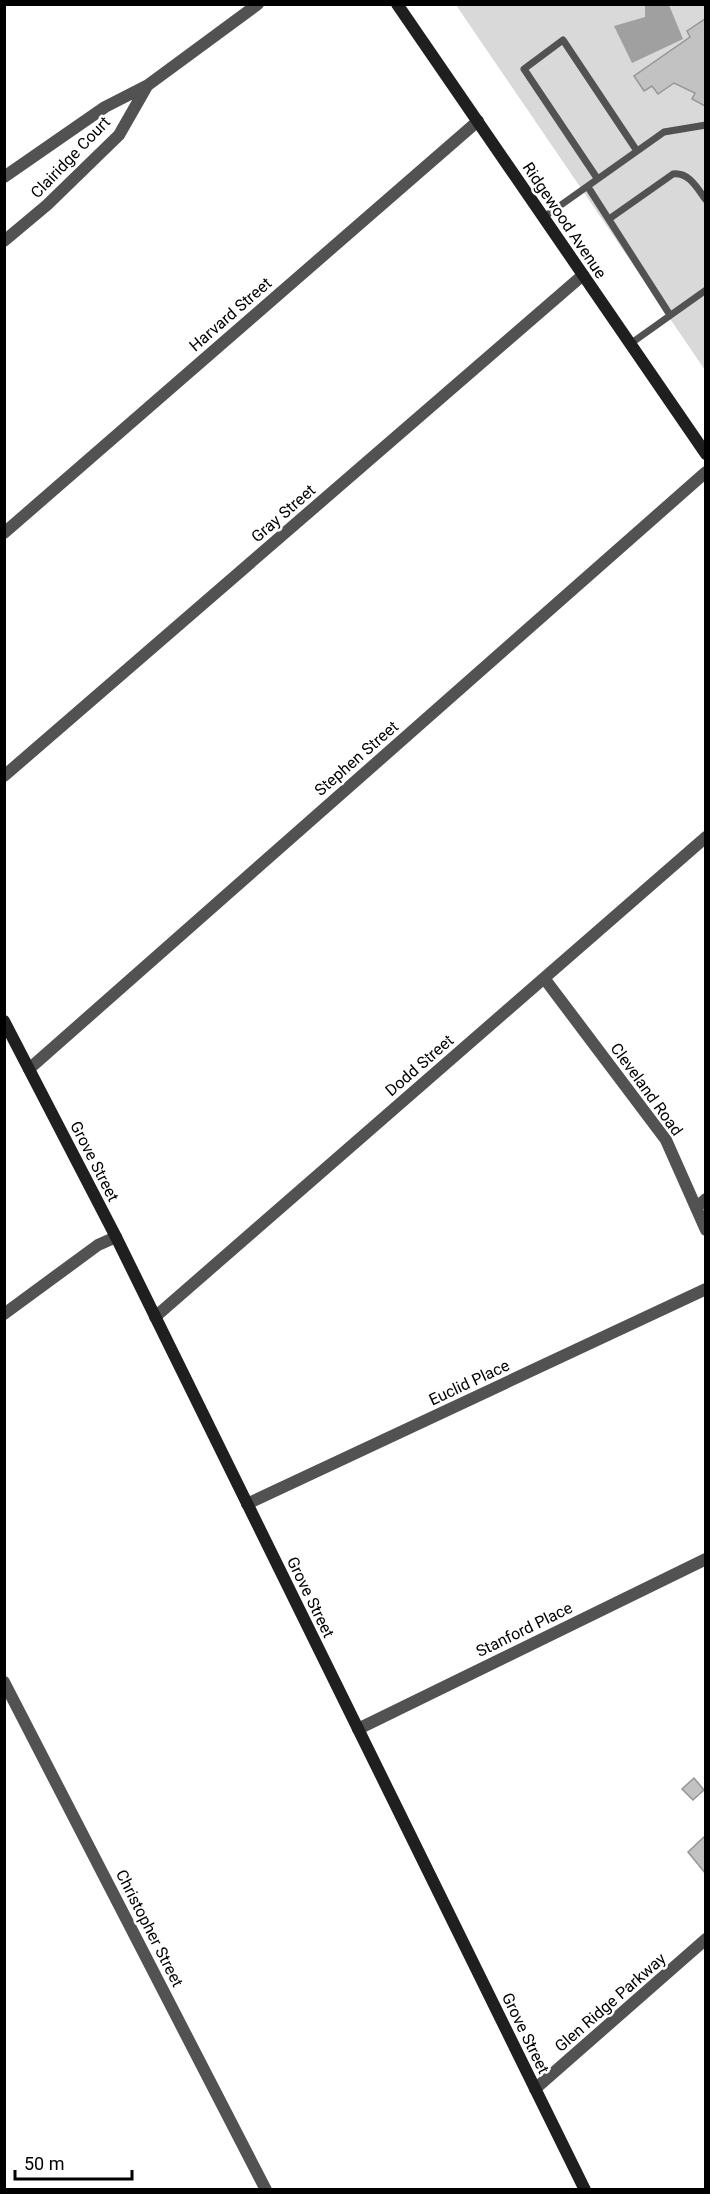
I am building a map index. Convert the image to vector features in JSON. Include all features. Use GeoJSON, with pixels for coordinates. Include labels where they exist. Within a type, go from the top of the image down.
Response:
{"type":"FeatureCollection","features":[{"type":"Feature","properties":{"kind":"main road","name":"Ridgewood Avenue"},"geometry":{"type":"LineString","coordinates":[[397,4],[705,454]]}},
{"type":"Feature","properties":{"kind":"main road","name":"Grove Street"},"geometry":{"type":"LineString","coordinates":[[4,1021],[116,1237],[585,2190]]}},
{"type":"Feature","properties":{"kind":"street","name":"Clairidge Court"},"geometry":{"type":"LineString","coordinates":[[4,177],[105,107],[148,85],[258,4]]}},
{"type":"Feature","properties":{"kind":"street","name":"Clairidge Court"},"geometry":{"type":"LineString","coordinates":[[4,241],[47,205],[119,135],[148,85]]}},
{"type":"Feature","properties":{"kind":"street","name":"Harvard Street"},"geometry":{"type":"LineString","coordinates":[[4,533],[477,121]]}},
{"type":"Feature","properties":{"kind":"street","name":"Gray Street"},"geometry":{"type":"LineString","coordinates":[[4,776],[583,275]]}},
{"type":"Feature","properties":{"kind":"street","name":"Stephen Street"},"geometry":{"type":"LineString","coordinates":[[29,1069],[705,472]]}},
{"type":"Feature","properties":{"kind":"street","name":"Dodd Street"},"geometry":{"type":"LineString","coordinates":[[155,1317],[705,837]]}},
{"type":"Feature","properties":{"kind":"street","name":"Cleveland Road"},"geometry":{"type":"LineString","coordinates":[[544,978],[666,1140],[701,1204],[705,1230]]}},
{"type":"Feature","properties":{"kind":"street"},"geometry":{"type":"LineString","coordinates":[[4,1314],[98,1245],[116,1237]]}},
{"type":"Feature","properties":{"kind":"street","name":"Euclid Place"},"geometry":{"type":"LineString","coordinates":[[247,1504],[705,1289]]}},
{"type":"Feature","properties":{"kind":"street","name":"Stanford Place"},"geometry":{"type":"LineString","coordinates":[[358,1729],[705,1559]]}},
{"type":"Feature","properties":{"kind":"street","name":"Christopher Street"},"geometry":{"type":"LineString","coordinates":[[4,1682],[266,2190]]}},
{"type":"Feature","properties":{"kind":"street","name":"Glen Ridge Parkway"},"geometry":{"type":"LineString","coordinates":[[536,2089],[705,1939]]}},
{"type":"Feature","properties":{"kind":"lane"},"geometry":{"type":"LineString","coordinates":[[597,178],[524,69],[563,40],[637,151]]}},
{"type":"Feature","properties":{"kind":"lane"},"geometry":{"type":"LineString","coordinates":[[544,217],[664,132],[704,124],[705,126]]}},
{"type":"Feature","properties":{"kind":"lane"},"geometry":{"type":"LineString","coordinates":[[609,219],[673,174],[680,173],[686,177],[705,200]]}},
{"type":"Feature","properties":{"kind":"lane"},"geometry":{"type":"LineString","coordinates":[[588,187],[670,315]]}},
{"type":"Feature","properties":{"kind":"lane"},"geometry":{"type":"LineString","coordinates":[[630,344],[705,290]]}},
{"type":"Feature","properties":{"kind":"shaded area"},"geometry":{"type":"Polygon","coordinates":[[[456,5],[705,5],[705,370],[456,5]]]}},
{"type":"Feature","properties":{"kind":"shaded area"},"geometry":{"type":"Polygon","coordinates":[[[645,5],[669,5],[683,39],[632,63],[614,26],[645,17],[645,5]]]}},
{"type":"Feature","properties":{"kind":"building"},"geometry":{"type":"Polygon","coordinates":[[[705,19],[705,106],[692,99],[695,93],[674,83],[658,94],[652,86],[644,91],[634,76],[690,37],[687,31],[705,19]]]}},
{"type":"Feature","properties":{"kind":"building"},"geometry":{"type":"Polygon","coordinates":[[[694,1778],[704,1790],[693,1800],[682,1789],[694,1778]]]}},
{"type":"Feature","properties":{"kind":"building"},"geometry":{"type":"Polygon","coordinates":[[[705,1836],[705,1873],[688,1852],[705,1836]]]}}]}
